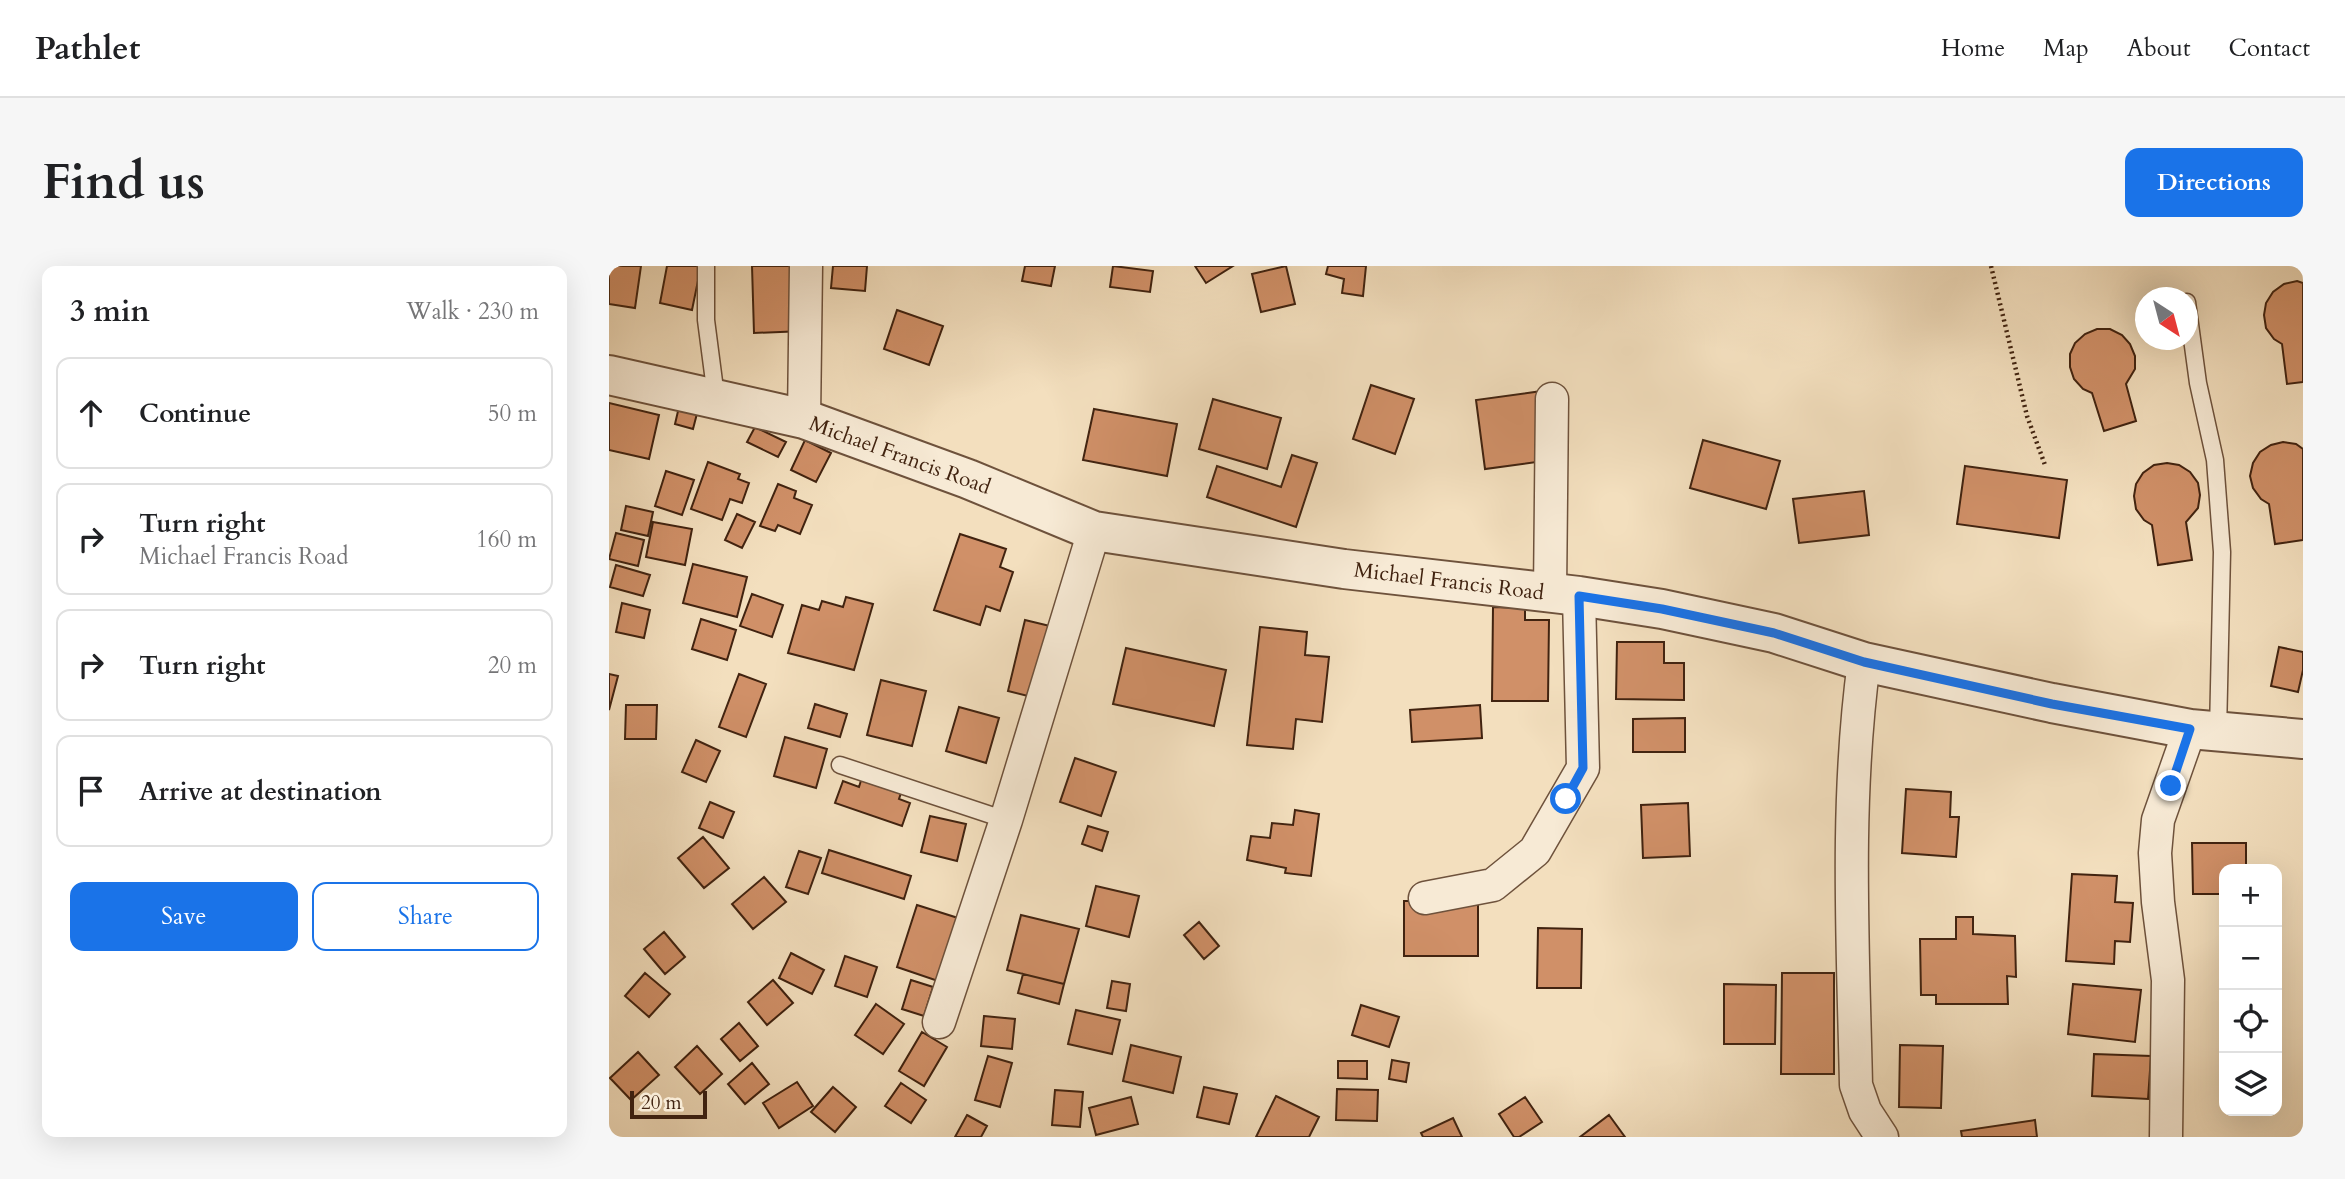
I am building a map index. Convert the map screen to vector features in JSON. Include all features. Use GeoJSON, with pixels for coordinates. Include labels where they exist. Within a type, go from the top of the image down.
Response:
{"type":"FeatureCollection","features":[{"type":"Feature","properties":{"kind":"street"},"geometry":{"type":"LineString","coordinates":[[804,419],[806,266]]}},
{"type":"Feature","properties":{"kind":"street","name":"Michael Francis Road"},"geometry":{"type":"LineString","coordinates":[[609,375],[804,419],[968,479],[1094,531],[1344,569],[1564,594],[1662,609],[1774,633],[1864,662],[2052,704],[2204,730],[2303,739]]}},
{"type":"Feature","properties":{"kind":"street"},"geometry":{"type":"LineString","coordinates":[[1425,898],[1493,885],[1535,851],[1583,768],[1564,594],[1552,399]]}},
{"type":"Feature","properties":{"kind":"street"},"geometry":{"type":"LineString","coordinates":[[939,1022],[1006,820],[1094,531]]}},
{"type":"Feature","properties":{"kind":"street"},"geometry":{"type":"LineString","coordinates":[[1864,662],[1853,800],[1856,1085],[1865,1111],[1882,1137]]}},
{"type":"Feature","properties":{"kind":"street"},"geometry":{"type":"LineString","coordinates":[[2166,1137],[2168,980],[2158,902],[2155,853],[2158,820],[2204,730]]}},
{"type":"Feature","properties":{"kind":"lane"},"geometry":{"type":"LineString","coordinates":[[706,266],[706,320],[716,400]]}},
{"type":"Feature","properties":{"kind":"lane"},"geometry":{"type":"LineString","coordinates":[[2194,350],[2198,383],[2215,460],[2222,552],[2204,730]]}},
{"type":"Feature","properties":{"kind":"lane"},"geometry":{"type":"LineString","coordinates":[[840,765],[1006,820]]}},
{"type":"Feature","properties":{"kind":"path"},"geometry":{"type":"LineString","coordinates":[[1991,266],[2027,416],[2045,465]]}},
{"type":"Feature","properties":{"kind":"building"},"geometry":{"type":"Polygon","coordinates":[[[609,266],[641,266],[635,308],[609,304],[609,266]]]}},
{"type":"Feature","properties":{"kind":"building"},"geometry":{"type":"Polygon","coordinates":[[[667,266],[701,266],[692,310],[660,303],[667,266]]]}},
{"type":"Feature","properties":{"kind":"building"},"geometry":{"type":"Polygon","coordinates":[[[752,266],[802,266],[804,331],[754,333],[752,266]]]}},
{"type":"Feature","properties":{"kind":"building"},"geometry":{"type":"Polygon","coordinates":[[[833,266],[867,266],[865,291],[831,288],[833,266]]]}},
{"type":"Feature","properties":{"kind":"building"},"geometry":{"type":"Polygon","coordinates":[[[1025,266],[1055,266],[1051,286],[1022,281],[1025,266]]]}},
{"type":"Feature","properties":{"kind":"building"},"geometry":{"type":"Polygon","coordinates":[[[1113,266],[1153,271],[1150,292],[1110,287],[1113,266]]]}},
{"type":"Feature","properties":{"kind":"building"},"geometry":{"type":"Polygon","coordinates":[[[1195,266],[1233,266],[1206,283],[1195,266]]]}},
{"type":"Feature","properties":{"kind":"building"},"geometry":{"type":"Polygon","coordinates":[[[1286,266],[1295,304],[1261,312],[1252,274],[1286,266]]]}},
{"type":"Feature","properties":{"kind":"building"},"geometry":{"type":"Polygon","coordinates":[[[1328,266],[1366,266],[1363,296],[1342,293],[1344,279],[1326,274],[1328,266]]]}},
{"type":"Feature","properties":{"kind":"building"},"geometry":{"type":"Polygon","coordinates":[[[2297,281],[2303,283],[2303,382],[2287,384],[2282,344],[2274,339],[2266,328],[2264,315],[2266,303],[2273,292],[2284,284],[2297,281]]]}},
{"type":"Feature","properties":{"kind":"building"},"geometry":{"type":"Polygon","coordinates":[[[897,310],[943,326],[929,365],[884,349],[897,310]]]}},
{"type":"Feature","properties":{"kind":"building"},"geometry":{"type":"Polygon","coordinates":[[[2097,329],[2110,329],[2122,335],[2135,356],[2135,369],[2126,384],[2136,421],[2104,431],[2092,393],[2083,389],[2074,379],[2070,367],[2070,354],[2075,343],[2085,334],[2097,329]]]}},
{"type":"Feature","properties":{"kind":"building"},"geometry":{"type":"Polygon","coordinates":[[[1371,385],[1414,399],[1395,454],[1353,439],[1371,385]]]}},
{"type":"Feature","properties":{"kind":"building"},"geometry":{"type":"Polygon","coordinates":[[[1542,391],[1551,460],[1485,469],[1476,400],[1542,391]]]}},
{"type":"Feature","properties":{"kind":"building"},"geometry":{"type":"Polygon","coordinates":[[[682,394],[701,398],[693,429],[675,424],[682,394]]]}},
{"type":"Feature","properties":{"kind":"building"},"geometry":{"type":"Polygon","coordinates":[[[1213,399],[1281,418],[1267,469],[1199,449],[1213,399]]]}},
{"type":"Feature","properties":{"kind":"building"},"geometry":{"type":"Polygon","coordinates":[[[609,403],[659,415],[649,459],[609,450],[609,403]]]}},
{"type":"Feature","properties":{"kind":"building"},"geometry":{"type":"Polygon","coordinates":[[[1094,409],[1177,424],[1167,476],[1083,460],[1094,409]]]}},
{"type":"Feature","properties":{"kind":"building"},"geometry":{"type":"Polygon","coordinates":[[[755,427],[786,442],[778,457],[747,442],[755,427]]]}},
{"type":"Feature","properties":{"kind":"building"},"geometry":{"type":"Polygon","coordinates":[[[805,440],[831,453],[816,482],[791,470],[805,440]]]}},
{"type":"Feature","properties":{"kind":"building"},"geometry":{"type":"Polygon","coordinates":[[[1703,440],[1780,461],[1766,509],[1690,488],[1703,440]]]}},
{"type":"Feature","properties":{"kind":"building"},"geometry":{"type":"Polygon","coordinates":[[[2283,442],[2296,444],[2303,449],[2303,540],[2275,544],[2269,504],[2261,499],[2253,488],[2250,476],[2253,463],[2260,452],[2283,442]]]}},
{"type":"Feature","properties":{"kind":"building"},"geometry":{"type":"Polygon","coordinates":[[[1292,455],[1317,463],[1296,527],[1207,497],[1217,466],[1281,487],[1292,455]]]}},
{"type":"Feature","properties":{"kind":"building"},"geometry":{"type":"Polygon","coordinates":[[[708,462],[740,474],[738,479],[749,483],[742,503],[730,499],[722,520],[691,509],[708,462]]]}},
{"type":"Feature","properties":{"kind":"building"},"geometry":{"type":"Polygon","coordinates":[[[2154,465],[2179,465],[2190,472],[2198,483],[2200,495],[2198,508],[2186,522],[2192,560],[2158,565],[2152,525],[2144,520],[2136,509],[2134,496],[2136,484],[2143,473],[2154,465]]]}},
{"type":"Feature","properties":{"kind":"building"},"geometry":{"type":"Polygon","coordinates":[[[1965,466],[2067,480],[2059,538],[1957,524],[1965,466]]]}},
{"type":"Feature","properties":{"kind":"building"},"geometry":{"type":"Polygon","coordinates":[[[666,471],[694,480],[682,515],[655,506],[666,471]]]}},
{"type":"Feature","properties":{"kind":"building"},"geometry":{"type":"Polygon","coordinates":[[[778,484],[796,491],[794,498],[812,505],[800,534],[778,525],[775,531],[760,526],[778,484]]]}},
{"type":"Feature","properties":{"kind":"building"},"geometry":{"type":"Polygon","coordinates":[[[1864,491],[1869,535],[1799,543],[1793,499],[1864,491]]]}},
{"type":"Feature","properties":{"kind":"building"},"geometry":{"type":"Polygon","coordinates":[[[626,506],[653,512],[648,536],[621,530],[626,506]]]}},
{"type":"Feature","properties":{"kind":"building"},"geometry":{"type":"Polygon","coordinates":[[[737,514],[755,522],[742,548],[725,540],[737,514]]]}},
{"type":"Feature","properties":{"kind":"building"},"geometry":{"type":"Polygon","coordinates":[[[653,522],[692,529],[685,565],[646,557],[653,522]]]}},
{"type":"Feature","properties":{"kind":"building"},"geometry":{"type":"Polygon","coordinates":[[[616,533],[644,540],[638,566],[609,559],[616,533]]]}},
{"type":"Feature","properties":{"kind":"building"},"geometry":{"type":"Polygon","coordinates":[[[960,534],[1006,549],[1000,567],[1013,572],[1000,611],[986,606],[980,625],[934,610],[960,534]]]}},
{"type":"Feature","properties":{"kind":"building"},"geometry":{"type":"Polygon","coordinates":[[[693,564],[747,577],[737,617],[683,603],[693,564]]]}},
{"type":"Feature","properties":{"kind":"building"},"geometry":{"type":"Polygon","coordinates":[[[616,565],[650,575],[643,596],[610,587],[616,565]]]}},
{"type":"Feature","properties":{"kind":"building"},"geometry":{"type":"Polygon","coordinates":[[[752,594],[783,605],[772,637],[740,626],[752,594]]]}},
{"type":"Feature","properties":{"kind":"building"},"geometry":{"type":"Polygon","coordinates":[[[846,597],[873,604],[854,670],[788,653],[802,605],[819,610],[822,601],[843,607],[846,597]]]}},
{"type":"Feature","properties":{"kind":"building"},"geometry":{"type":"Polygon","coordinates":[[[622,603],[650,610],[644,638],[616,632],[622,603]]]}},
{"type":"Feature","properties":{"kind":"building"},"geometry":{"type":"Polygon","coordinates":[[[1493,607],[1525,608],[1525,620],[1549,620],[1548,701],[1492,701],[1493,607]]]}},
{"type":"Feature","properties":{"kind":"building"},"geometry":{"type":"Polygon","coordinates":[[[701,619],[736,630],[727,660],[692,649],[701,619]]]}},
{"type":"Feature","properties":{"kind":"building"},"geometry":{"type":"Polygon","coordinates":[[[1025,620],[1054,627],[1036,698],[1008,691],[1025,620]]]}},
{"type":"Feature","properties":{"kind":"building"},"geometry":{"type":"Polygon","coordinates":[[[1260,627],[1307,632],[1305,655],[1329,657],[1322,722],[1296,719],[1293,749],[1247,745],[1260,627]]]}},
{"type":"Feature","properties":{"kind":"building"},"geometry":{"type":"Polygon","coordinates":[[[1617,642],[1664,642],[1664,663],[1684,663],[1684,700],[1616,699],[1617,642]]]}},
{"type":"Feature","properties":{"kind":"building"},"geometry":{"type":"Polygon","coordinates":[[[2279,647],[2303,652],[2303,670],[2298,692],[2271,686],[2279,647]]]}},
{"type":"Feature","properties":{"kind":"building"},"geometry":{"type":"Polygon","coordinates":[[[1126,648],[1226,670],[1214,726],[1113,704],[1126,648]]]}},
{"type":"Feature","properties":{"kind":"building"},"geometry":{"type":"Polygon","coordinates":[[[609,674],[618,676],[609,710],[609,674]]]}},
{"type":"Feature","properties":{"kind":"building"},"geometry":{"type":"Polygon","coordinates":[[[739,674],[766,684],[746,737],[719,727],[739,674]]]}},
{"type":"Feature","properties":{"kind":"building"},"geometry":{"type":"Polygon","coordinates":[[[881,680],[926,691],[912,746],[867,735],[881,680]]]}},
{"type":"Feature","properties":{"kind":"building"},"geometry":{"type":"Polygon","coordinates":[[[815,704],[847,714],[840,737],[808,728],[815,704]]]}},
{"type":"Feature","properties":{"kind":"building"},"geometry":{"type":"Polygon","coordinates":[[[626,705],[657,705],[656,739],[625,739],[626,705]]]}},
{"type":"Feature","properties":{"kind":"building"},"geometry":{"type":"Polygon","coordinates":[[[1480,705],[1482,738],[1412,742],[1410,710],[1480,705]]]}},
{"type":"Feature","properties":{"kind":"building"},"geometry":{"type":"Polygon","coordinates":[[[959,707],[999,718],[986,763],[946,751],[959,707]]]}},
{"type":"Feature","properties":{"kind":"building"},"geometry":{"type":"Polygon","coordinates":[[[1685,718],[1685,752],[1633,752],[1633,719],[1685,718]]]}},
{"type":"Feature","properties":{"kind":"building"},"geometry":{"type":"Polygon","coordinates":[[[785,737],[827,749],[816,788],[774,776],[785,737]]]}},
{"type":"Feature","properties":{"kind":"building"},"geometry":{"type":"Polygon","coordinates":[[[696,740],[720,751],[706,782],[682,772],[696,740]]]}},
{"type":"Feature","properties":{"kind":"building"},"geometry":{"type":"Polygon","coordinates":[[[1075,758],[1116,772],[1101,816],[1060,802],[1075,758]]]}},
{"type":"Feature","properties":{"kind":"building"},"geometry":{"type":"Polygon","coordinates":[[[863,774],[903,787],[899,799],[910,803],[902,826],[835,803],[843,781],[859,787],[863,774]]]}},
{"type":"Feature","properties":{"kind":"building"},"geometry":{"type":"Polygon","coordinates":[[[1906,789],[1951,792],[1950,817],[1959,817],[1956,857],[1902,853],[1906,789]]]}},
{"type":"Feature","properties":{"kind":"building"},"geometry":{"type":"Polygon","coordinates":[[[710,802],[734,812],[723,838],[699,828],[710,802]]]}},
{"type":"Feature","properties":{"kind":"building"},"geometry":{"type":"Polygon","coordinates":[[[1688,803],[1690,856],[1643,858],[1641,805],[1688,803]]]}},
{"type":"Feature","properties":{"kind":"building"},"geometry":{"type":"Polygon","coordinates":[[[1295,810],[1319,814],[1311,876],[1285,873],[1286,868],[1247,860],[1251,836],[1270,838],[1272,823],[1293,825],[1295,810]]]}},
{"type":"Feature","properties":{"kind":"building"},"geometry":{"type":"Polygon","coordinates":[[[930,816],[966,824],[957,861],[921,852],[930,816]]]}},
{"type":"Feature","properties":{"kind":"building"},"geometry":{"type":"Polygon","coordinates":[[[1088,826],[1108,832],[1102,851],[1082,844],[1088,826]]]}},
{"type":"Feature","properties":{"kind":"building"},"geometry":{"type":"Polygon","coordinates":[[[703,837],[729,868],[704,888],[678,858],[703,837]]]}},
{"type":"Feature","properties":{"kind":"building"},"geometry":{"type":"Polygon","coordinates":[[[2192,843],[2246,843],[2246,864],[2219,864],[2219,894],[2193,894],[2192,843]]]}},
{"type":"Feature","properties":{"kind":"building"},"geometry":{"type":"Polygon","coordinates":[[[829,850],[911,876],[904,899],[822,873],[829,850]]]}},
{"type":"Feature","properties":{"kind":"building"},"geometry":{"type":"Polygon","coordinates":[[[799,851],[821,858],[808,894],[786,887],[799,851]]]}},
{"type":"Feature","properties":{"kind":"building"},"geometry":{"type":"Polygon","coordinates":[[[2072,874],[2117,876],[2115,902],[2133,903],[2130,942],[2115,941],[2114,964],[2066,961],[2072,874]]]}},
{"type":"Feature","properties":{"kind":"building"},"geometry":{"type":"Polygon","coordinates":[[[764,877],[786,902],[753,929],[732,904],[764,877]]]}},
{"type":"Feature","properties":{"kind":"building"},"geometry":{"type":"Polygon","coordinates":[[[1096,886],[1139,896],[1129,937],[1086,926],[1096,886]]]}},
{"type":"Feature","properties":{"kind":"building"},"geometry":{"type":"Polygon","coordinates":[[[1404,901],[1478,901],[1478,956],[1404,956],[1404,901]]]}},
{"type":"Feature","properties":{"kind":"building"},"geometry":{"type":"Polygon","coordinates":[[[917,905],[958,918],[938,981],[897,967],[917,905]]]}},
{"type":"Feature","properties":{"kind":"building"},"geometry":{"type":"Polygon","coordinates":[[[1021,915],[1079,929],[1064,984],[1007,970],[1021,915]]]}},
{"type":"Feature","properties":{"kind":"building"},"geometry":{"type":"Polygon","coordinates":[[[1956,917],[1973,917],[1973,934],[2015,936],[2016,977],[2007,976],[2008,1004],[1936,1004],[1936,995],[1921,995],[1920,939],[1956,939],[1956,917]]]}},
{"type":"Feature","properties":{"kind":"building"},"geometry":{"type":"Polygon","coordinates":[[[1199,922],[1219,946],[1204,959],[1184,935],[1199,922]]]}},
{"type":"Feature","properties":{"kind":"building"},"geometry":{"type":"Polygon","coordinates":[[[1538,928],[1582,929],[1581,988],[1537,988],[1538,928]]]}},
{"type":"Feature","properties":{"kind":"building"},"geometry":{"type":"Polygon","coordinates":[[[664,932],[685,957],[665,974],[644,949],[664,932]]]}},
{"type":"Feature","properties":{"kind":"building"},"geometry":{"type":"Polygon","coordinates":[[[791,953],[824,970],[812,994],[779,978],[791,953]]]}},
{"type":"Feature","properties":{"kind":"building"},"geometry":{"type":"Polygon","coordinates":[[[845,956],[877,967],[867,997],[835,986],[845,956]]]}},
{"type":"Feature","properties":{"kind":"building"},"geometry":{"type":"Polygon","coordinates":[[[645,973],[670,994],[649,1017],[625,996],[645,973]]]}},
{"type":"Feature","properties":{"kind":"building"},"geometry":{"type":"Polygon","coordinates":[[[1782,973],[1834,973],[1834,1074],[1781,1074],[1782,973]]]}},
{"type":"Feature","properties":{"kind":"building"},"geometry":{"type":"Polygon","coordinates":[[[1023,974],[1064,984],[1059,1004],[1018,993],[1023,974]]]}},
{"type":"Feature","properties":{"kind":"building"},"geometry":{"type":"Polygon","coordinates":[[[773,980],[793,1003],[767,1025],[748,1002],[773,980]]]}},
{"type":"Feature","properties":{"kind":"building"},"geometry":{"type":"Polygon","coordinates":[[[911,980],[933,987],[924,1016],[902,1009],[911,980]]]}},
{"type":"Feature","properties":{"kind":"building"},"geometry":{"type":"Polygon","coordinates":[[[1112,981],[1130,984],[1126,1011],[1107,1008],[1112,981]]]}},
{"type":"Feature","properties":{"kind":"building"},"geometry":{"type":"Polygon","coordinates":[[[1724,984],[1776,985],[1775,1044],[1724,1044],[1724,984]]]}},
{"type":"Feature","properties":{"kind":"building"},"geometry":{"type":"Polygon","coordinates":[[[2073,984],[2141,990],[2135,1042],[2068,1034],[2073,984]]]}},
{"type":"Feature","properties":{"kind":"building"},"geometry":{"type":"Polygon","coordinates":[[[876,1004],[904,1024],[883,1054],[855,1035],[876,1004]]]}},
{"type":"Feature","properties":{"kind":"building"},"geometry":{"type":"Polygon","coordinates":[[[1361,1005],[1399,1017],[1389,1047],[1352,1035],[1361,1005]]]}},
{"type":"Feature","properties":{"kind":"building"},"geometry":{"type":"Polygon","coordinates":[[[1076,1010],[1120,1020],[1112,1054],[1068,1044],[1076,1010]]]}},
{"type":"Feature","properties":{"kind":"building"},"geometry":{"type":"Polygon","coordinates":[[[984,1016],[1015,1019],[1012,1049],[981,1046],[984,1016]]]}},
{"type":"Feature","properties":{"kind":"building"},"geometry":{"type":"Polygon","coordinates":[[[739,1023],[758,1046],[740,1061],[721,1039],[739,1023]]]}},
{"type":"Feature","properties":{"kind":"building"},"geometry":{"type":"Polygon","coordinates":[[[922,1032],[947,1047],[924,1086],[899,1071],[922,1032]]]}},
{"type":"Feature","properties":{"kind":"building"},"geometry":{"type":"Polygon","coordinates":[[[1131,1045],[1181,1057],[1173,1093],[1123,1081],[1131,1045]]]}},
{"type":"Feature","properties":{"kind":"building"},"geometry":{"type":"Polygon","coordinates":[[[1900,1045],[1943,1046],[1941,1108],[1899,1107],[1900,1045]]]}},
{"type":"Feature","properties":{"kind":"building"},"geometry":{"type":"Polygon","coordinates":[[[697,1046],[722,1074],[700,1094],[675,1067],[697,1046]]]}},
{"type":"Feature","properties":{"kind":"building"},"geometry":{"type":"Polygon","coordinates":[[[638,1052],[659,1075],[631,1100],[610,1078],[638,1052]]]}},
{"type":"Feature","properties":{"kind":"building"},"geometry":{"type":"Polygon","coordinates":[[[2094,1054],[2151,1056],[2148,1099],[2092,1096],[2094,1054]]]}},
{"type":"Feature","properties":{"kind":"building"},"geometry":{"type":"Polygon","coordinates":[[[988,1056],[1012,1063],[1000,1107],[975,1100],[988,1056]]]}},
{"type":"Feature","properties":{"kind":"building"},"geometry":{"type":"Polygon","coordinates":[[[1392,1060],[1409,1063],[1406,1082],[1389,1079],[1392,1060]]]}},
{"type":"Feature","properties":{"kind":"building"},"geometry":{"type":"Polygon","coordinates":[[[1338,1061],[1367,1061],[1367,1079],[1338,1078],[1338,1061]]]}},
{"type":"Feature","properties":{"kind":"building"},"geometry":{"type":"Polygon","coordinates":[[[752,1063],[769,1084],[745,1104],[728,1084],[752,1063]]]}},
{"type":"Feature","properties":{"kind":"building"},"geometry":{"type":"Polygon","coordinates":[[[797,1082],[813,1106],[779,1128],[763,1103],[797,1082]]]}},
{"type":"Feature","properties":{"kind":"building"},"geometry":{"type":"Polygon","coordinates":[[[901,1083],[926,1100],[911,1123],[885,1106],[901,1083]]]}},
{"type":"Feature","properties":{"kind":"building"},"geometry":{"type":"Polygon","coordinates":[[[833,1087],[856,1107],[835,1132],[811,1112],[833,1087]]]}},
{"type":"Feature","properties":{"kind":"building"},"geometry":{"type":"Polygon","coordinates":[[[1204,1087],[1237,1094],[1229,1124],[1197,1117],[1204,1087]]]}},
{"type":"Feature","properties":{"kind":"building"},"geometry":{"type":"Polygon","coordinates":[[[1337,1089],[1378,1090],[1377,1121],[1336,1120],[1337,1089]]]}},
{"type":"Feature","properties":{"kind":"building"},"geometry":{"type":"Polygon","coordinates":[[[1055,1090],[1083,1092],[1080,1127],[1052,1125],[1055,1090]]]}},
{"type":"Feature","properties":{"kind":"building"},"geometry":{"type":"Polygon","coordinates":[[[1276,1096],[1319,1117],[1309,1137],[1256,1137],[1276,1096]]]}},
{"type":"Feature","properties":{"kind":"building"},"geometry":{"type":"Polygon","coordinates":[[[1131,1097],[1138,1124],[1096,1135],[1089,1108],[1131,1097]]]}},
{"type":"Feature","properties":{"kind":"building"},"geometry":{"type":"Polygon","coordinates":[[[1525,1097],[1542,1122],[1519,1137],[1514,1137],[1499,1114],[1525,1097]]]}},
{"type":"Feature","properties":{"kind":"building"},"geometry":{"type":"Polygon","coordinates":[[[967,1115],[987,1126],[981,1137],[955,1137],[967,1115]]]}},
{"type":"Feature","properties":{"kind":"building"},"geometry":{"type":"Polygon","coordinates":[[[1609,1115],[1625,1137],[1580,1137],[1609,1115]]]}},
{"type":"Feature","properties":{"kind":"building"},"geometry":{"type":"Polygon","coordinates":[[[1453,1118],[1462,1137],[1423,1137],[1421,1133],[1453,1118]]]}},
{"type":"Feature","properties":{"kind":"building"},"geometry":{"type":"Polygon","coordinates":[[[2035,1120],[2037,1137],[1962,1137],[1961,1131],[2035,1120]]]}},
{"type":"Feature","properties":{"kind":"route"},"geometry":{"type":"LineString","coordinates":[[1566,799],[1583,768],[1579,596],[1662,609],[1774,633],[1864,662],[2052,704],[2190,729],[2171,786]]}}]}
